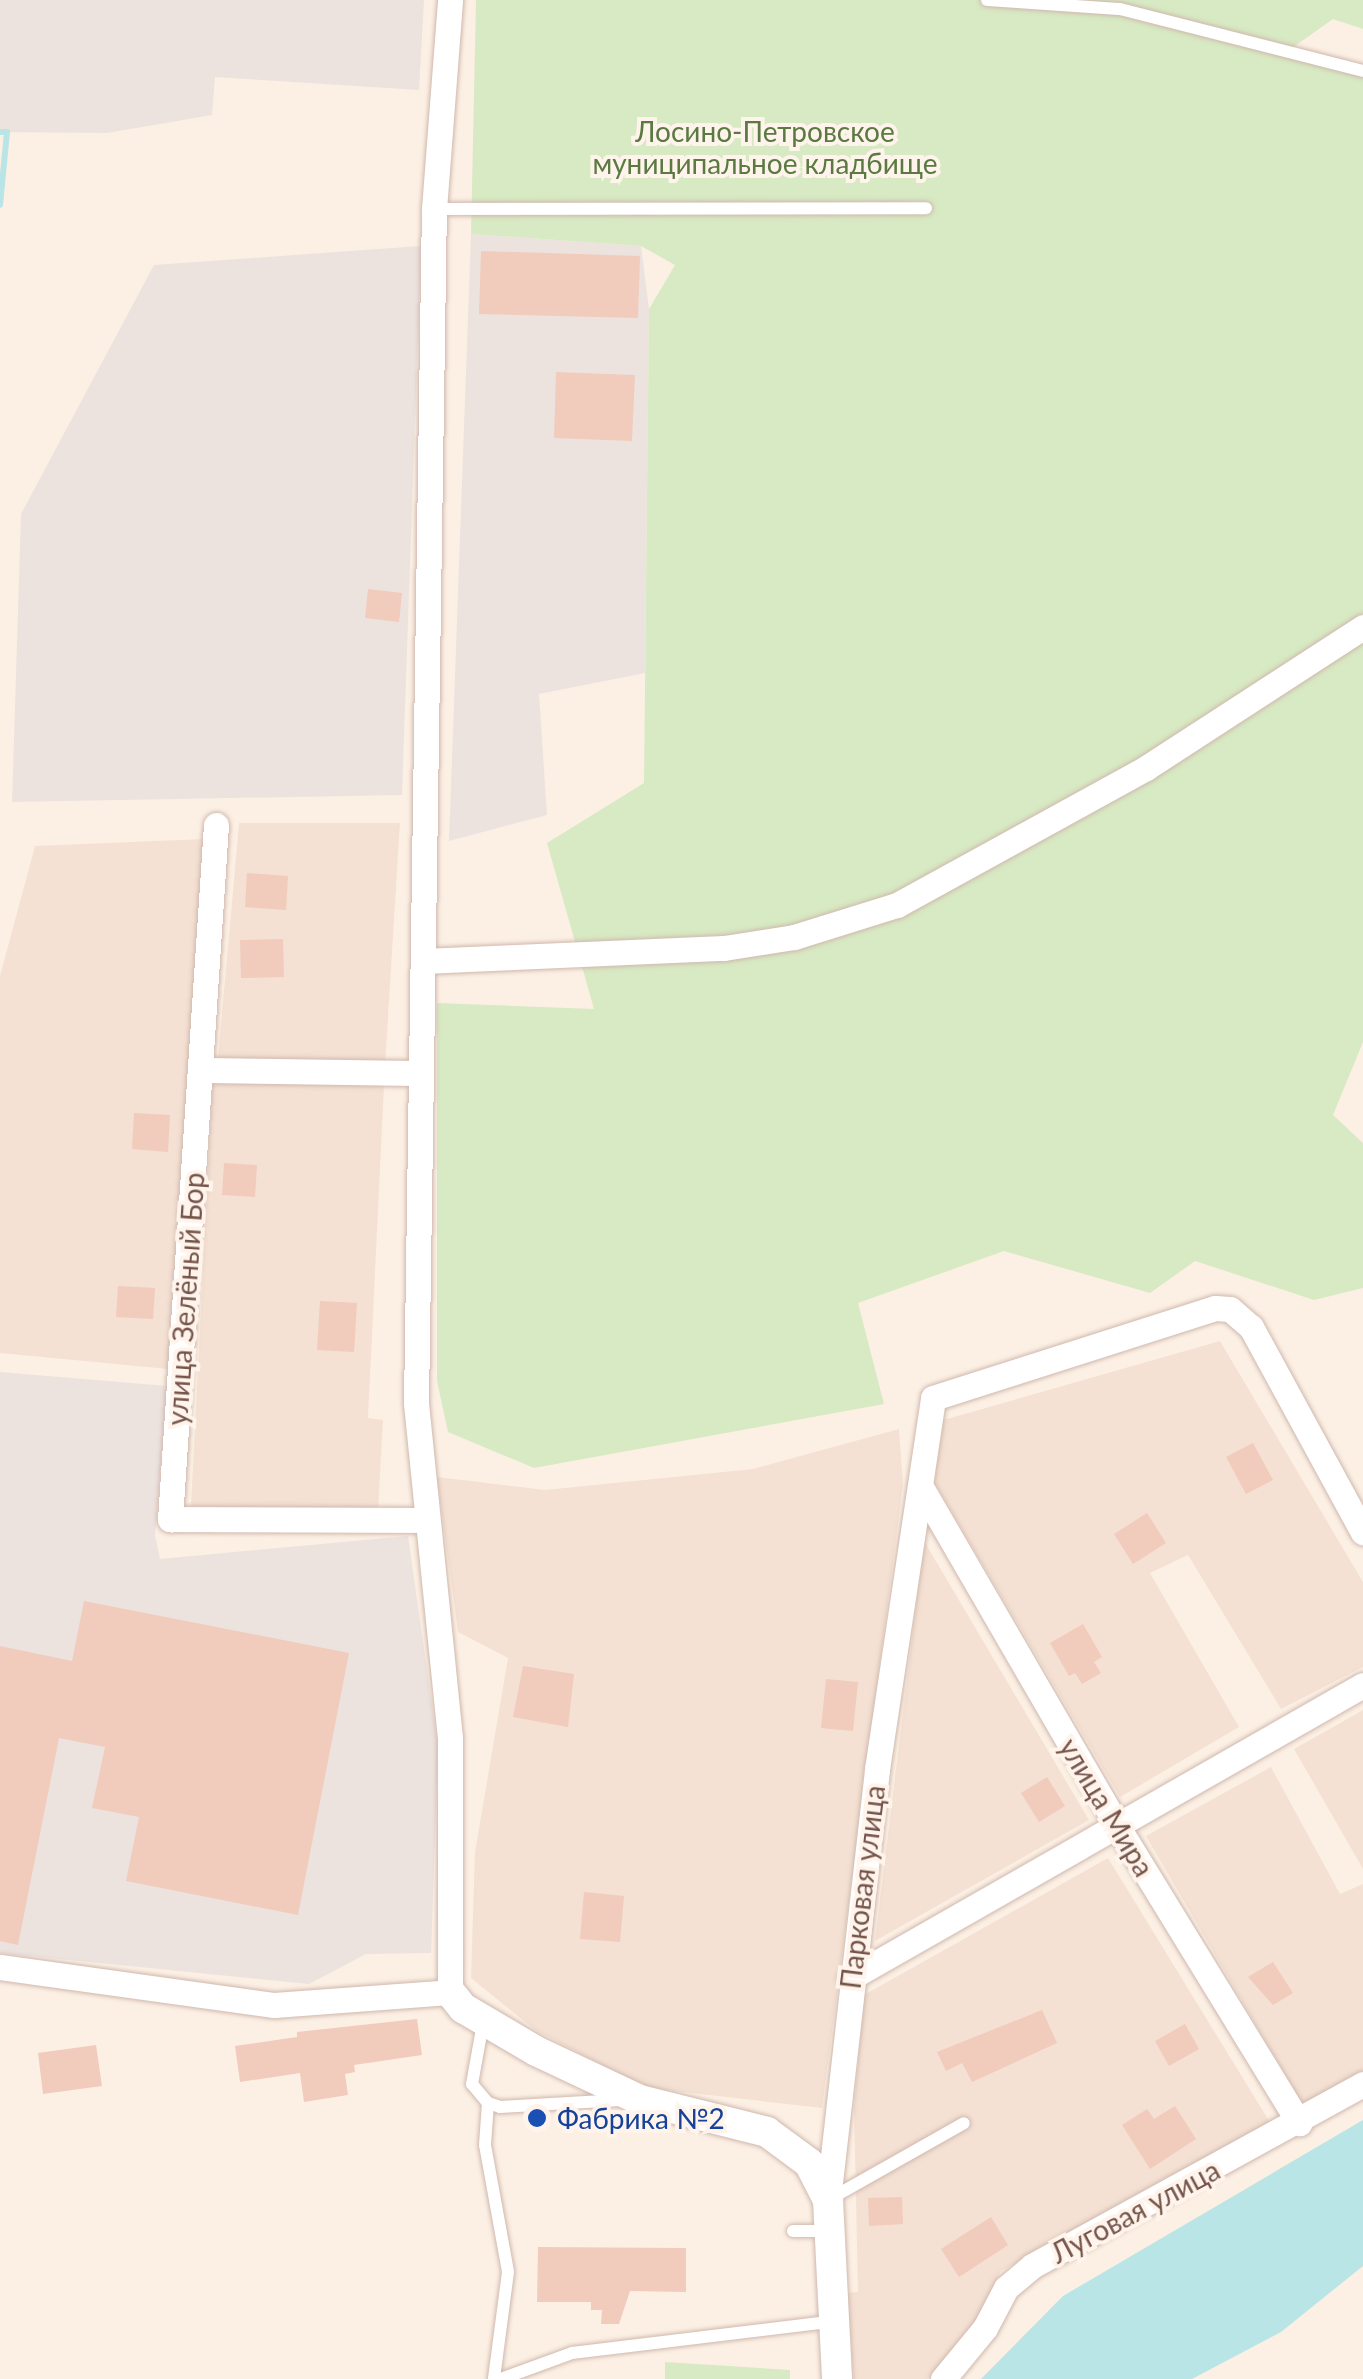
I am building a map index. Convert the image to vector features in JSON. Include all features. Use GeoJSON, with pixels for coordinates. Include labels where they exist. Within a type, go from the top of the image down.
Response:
{"type":"FeatureCollection","features":[{"type":"Feature","properties":{"kind":"street"},"geometry":{"type":"LineString","coordinates":[[450,0],[434,209],[416,1403],[424,1520],[450,1738],[450,1992]]}},
{"type":"Feature","properties":{"kind":"street"},"geometry":{"type":"LineString","coordinates":[[423,961],[724,948],[794,938],[897,905],[1146,768],[1363,627]]}},
{"type":"Feature","properties":{"kind":"street","name":"улица Зелёный Бор"},"geometry":{"type":"LineString","coordinates":[[216,825],[170,1520],[424,1520]]}},
{"type":"Feature","properties":{"kind":"street"},"geometry":{"type":"LineString","coordinates":[[200,1070],[421,1073]]}},
{"type":"Feature","properties":{"kind":"street","name":"Парковая улица"},"geometry":{"type":"LineString","coordinates":[[838,2379],[830,2322],[828,2200],[850,1978],[933,1398],[1215,1308],[1230,1310],[1250,1327],[1363,1532]]}},
{"type":"Feature","properties":{"kind":"street","name":"улица Мира"},"geometry":{"type":"LineString","coordinates":[[921,1487],[1116,1824],[1299,2123]]}},
{"type":"Feature","properties":{"kind":"street"},"geometry":{"type":"LineString","coordinates":[[850,1978],[1363,1686]]}},
{"type":"Feature","properties":{"kind":"street"},"geometry":{"type":"LineString","coordinates":[[0,1968],[274,2005],[450,1992],[484,2020],[640,2100],[767,2132],[809,2163],[828,2200]]}},
{"type":"Feature","properties":{"kind":"street","name":"Луговая улица"},"geometry":{"type":"LineString","coordinates":[[943,2379],[985,2328],[1006,2288],[1032,2266],[1299,2123],[1363,2084]]}},
{"type":"Feature","properties":{"kind":"lane"},"geometry":{"type":"LineString","coordinates":[[987,0],[1120,9],[1363,72]]}},
{"type":"Feature","properties":{"kind":"lane"},"geometry":{"type":"LineString","coordinates":[[434,209],[926,208]]}},
{"type":"Feature","properties":{"kind":"lane"},"geometry":{"type":"LineString","coordinates":[[484,2020],[472,2084],[488,2102],[500,2108],[640,2100]]}},
{"type":"Feature","properties":{"kind":"lane"},"geometry":{"type":"LineString","coordinates":[[488,2102],[485,2145],[508,2272],[498,2379],[572,2353],[830,2322]]}},
{"type":"Feature","properties":{"kind":"lane"},"geometry":{"type":"LineString","coordinates":[[828,2200],[964,2123]]}},
{"type":"Feature","properties":{"kind":"lane"},"geometry":{"type":"LineString","coordinates":[[793,2232],[829,2231]]}},
{"type":"Feature","properties":{"kind":"shaded area"},"geometry":{"type":"Polygon","coordinates":[[[0,0],[424,0],[419,90],[215,77],[212,115],[107,133],[0,132],[0,0]]]}},
{"type":"Feature","properties":{"kind":"shaded area"},"geometry":{"type":"Polygon","coordinates":[[[471,234],[641,246],[649,309],[645,673],[539,694],[547,815],[449,841],[471,234]]]}},
{"type":"Feature","properties":{"kind":"shaded area"},"geometry":{"type":"Polygon","coordinates":[[[421,246],[402,795],[12,802],[21,514],[154,265],[421,246]]]}},
{"type":"Feature","properties":{"kind":"shaded area"},"geometry":{"type":"Polygon","coordinates":[[[239,823],[400,823],[385,1065],[218,1059],[239,823]]]}},
{"type":"Feature","properties":{"kind":"shaded area"},"geometry":{"type":"Polygon","coordinates":[[[204,839],[168,1369],[0,1353],[0,976],[35,846],[204,839]]]}},
{"type":"Feature","properties":{"kind":"shaded area"},"geometry":{"type":"Polygon","coordinates":[[[213,1077],[384,1086],[368,1418],[383,1420],[378,1511],[191,1506],[213,1077]]]}},
{"type":"Feature","properties":{"kind":"shaded area"},"geometry":{"type":"Polygon","coordinates":[[[1220,1341],[1363,1582],[1363,1667],[1281,1709],[1188,1555],[1150,1573],[1239,1727],[1120,1797],[935,1483],[940,1421],[1220,1341]]]}},
{"type":"Feature","properties":{"kind":"shaded area"},"geometry":{"type":"Polygon","coordinates":[[[0,1372],[167,1386],[155,1535],[160,1559],[408,1536],[438,1747],[431,1953],[366,1954],[309,1984],[0,1953],[0,1372]]]}},
{"type":"Feature","properties":{"kind":"shaded area"},"geometry":{"type":"Polygon","coordinates":[[[899,1429],[903,1485],[822,2108],[647,2088],[535,2030],[471,1978],[475,1852],[508,1658],[458,1632],[437,1477],[545,1490],[753,1469],[899,1429]]]}},
{"type":"Feature","properties":{"kind":"shaded area"},"geometry":{"type":"Polygon","coordinates":[[[924,1541],[1089,1820],[875,1941],[924,1541]]]}},
{"type":"Feature","properties":{"kind":"shaded area"},"geometry":{"type":"Polygon","coordinates":[[[1363,1710],[1363,1869],[1294,1749],[1363,1710]]]}},
{"type":"Feature","properties":{"kind":"shaded area"},"geometry":{"type":"Polygon","coordinates":[[[1271,1767],[1340,1894],[1363,1884],[1363,2079],[1308,2114],[1146,1836],[1271,1767]]]}},
{"type":"Feature","properties":{"kind":"shaded area"},"geometry":{"type":"Polygon","coordinates":[[[1108,1858],[1271,2124],[1001,2271],[965,2342],[927,2379],[854,2379],[847,2293],[858,2292],[854,2108],[864,1995],[1108,1858]]]}},
{"type":"Feature","properties":{"kind":"green space","name":"Лосино-Петровское муниципальное кладбище"},"geometry":{"type":"Polygon","coordinates":[[[476,0],[1363,0],[1363,29],[1333,19],[1285,53],[1363,65],[1363,1042],[1333,1115],[1363,1143],[1363,1288],[1314,1300],[1195,1261],[1150,1293],[1004,1251],[858,1303],[884,1404],[534,1468],[448,1432],[437,1381],[437,1003],[594,1009],[547,843],[644,783],[649,309],[675,265],[641,246],[471,234],[476,0]]]}},
{"type":"Feature","properties":{"kind":"green space"},"geometry":{"type":"Polygon","coordinates":[[[665,2362],[790,2370],[790,2379],[665,2379],[665,2362]]]}},
{"type":"Feature","properties":{"kind":"water"},"geometry":{"type":"Polygon","coordinates":[[[1363,2120],[1363,2266],[1281,2332],[1192,2379],[981,2379],[1063,2296],[1363,2120]]]}},
{"type":"Feature","properties":{"kind":"building"},"geometry":{"type":"Polygon","coordinates":[[[481,251],[640,256],[638,318],[479,314],[481,251]]]}},
{"type":"Feature","properties":{"kind":"building"},"geometry":{"type":"Polygon","coordinates":[[[556,372],[635,375],[632,441],[554,438],[556,372]]]}},
{"type":"Feature","properties":{"kind":"building"},"geometry":{"type":"Polygon","coordinates":[[[368,589],[402,593],[399,622],[365,618],[368,589]]]}},
{"type":"Feature","properties":{"kind":"building"},"geometry":{"type":"Polygon","coordinates":[[[247,873],[288,876],[286,910],[245,907],[247,873]]]}},
{"type":"Feature","properties":{"kind":"building"},"geometry":{"type":"Polygon","coordinates":[[[283,939],[284,977],[241,978],[240,940],[283,939]]]}},
{"type":"Feature","properties":{"kind":"building"},"geometry":{"type":"Polygon","coordinates":[[[134,1113],[170,1115],[168,1152],[132,1149],[134,1113]]]}},
{"type":"Feature","properties":{"kind":"building"},"geometry":{"type":"Polygon","coordinates":[[[224,1163],[257,1165],[255,1197],[222,1195],[224,1163]]]}},
{"type":"Feature","properties":{"kind":"building"},"geometry":{"type":"Polygon","coordinates":[[[118,1286],[155,1288],[153,1319],[116,1317],[118,1286]]]}},
{"type":"Feature","properties":{"kind":"building"},"geometry":{"type":"Polygon","coordinates":[[[320,1301],[357,1303],[354,1352],[317,1350],[320,1301]]]}},
{"type":"Feature","properties":{"kind":"building"},"geometry":{"type":"Polygon","coordinates":[[[1253,1443],[1273,1480],[1246,1494],[1226,1457],[1253,1443]]]}},
{"type":"Feature","properties":{"kind":"building"},"geometry":{"type":"Polygon","coordinates":[[[1147,1513],[1166,1543],[1133,1564],[1114,1534],[1147,1513]]]}},
{"type":"Feature","properties":{"kind":"building"},"geometry":{"type":"Polygon","coordinates":[[[84,1601],[349,1653],[298,1915],[126,1881],[139,1817],[92,1808],[105,1747],[59,1738],[18,1945],[0,1941],[0,1646],[72,1661],[84,1601]]]}},
{"type":"Feature","properties":{"kind":"building"},"geometry":{"type":"Polygon","coordinates":[[[1083,1624],[1102,1657],[1094,1662],[1101,1673],[1082,1684],[1075,1673],[1069,1676],[1050,1643],[1083,1624]]]}},
{"type":"Feature","properties":{"kind":"building"},"geometry":{"type":"Polygon","coordinates":[[[523,1666],[574,1674],[568,1727],[513,1717],[523,1666]]]}},
{"type":"Feature","properties":{"kind":"building"},"geometry":{"type":"Polygon","coordinates":[[[826,1679],[858,1682],[853,1731],[821,1728],[826,1679]]]}},
{"type":"Feature","properties":{"kind":"building"},"geometry":{"type":"Polygon","coordinates":[[[1047,1777],[1065,1806],[1039,1822],[1021,1793],[1047,1777]]]}},
{"type":"Feature","properties":{"kind":"building"},"geometry":{"type":"Polygon","coordinates":[[[584,1892],[624,1896],[620,1942],[580,1939],[584,1892]]]}},
{"type":"Feature","properties":{"kind":"building"},"geometry":{"type":"Polygon","coordinates":[[[1273,1962],[1293,1993],[1273,2005],[1248,1977],[1273,1962]]]}},
{"type":"Feature","properties":{"kind":"building"},"geometry":{"type":"Polygon","coordinates":[[[1042,2010],[1057,2043],[972,2082],[962,2063],[946,2071],[937,2052],[1042,2010]]]}},
{"type":"Feature","properties":{"kind":"building"},"geometry":{"type":"Polygon","coordinates":[[[417,2019],[422,2055],[354,2065],[355,2072],[345,2074],[348,2095],[304,2102],[300,2073],[240,2082],[235,2046],[297,2037],[297,2032],[417,2019]]]}},
{"type":"Feature","properties":{"kind":"building"},"geometry":{"type":"Polygon","coordinates":[[[1185,2024],[1199,2049],[1169,2066],[1155,2041],[1185,2024]]]}},
{"type":"Feature","properties":{"kind":"building"},"geometry":{"type":"Polygon","coordinates":[[[96,2045],[102,2086],[43,2094],[38,2053],[96,2045]]]}},
{"type":"Feature","properties":{"kind":"building"},"geometry":{"type":"Polygon","coordinates":[[[1175,2106],[1196,2139],[1150,2169],[1122,2125],[1147,2109],[1154,2119],[1175,2106]]]}},
{"type":"Feature","properties":{"kind":"building"},"geometry":{"type":"Polygon","coordinates":[[[902,2197],[903,2224],[869,2226],[868,2198],[902,2197]]]}},
{"type":"Feature","properties":{"kind":"building"},"geometry":{"type":"Polygon","coordinates":[[[991,2217],[1008,2245],[959,2277],[941,2249],[991,2217]]]}},
{"type":"Feature","properties":{"kind":"building"},"geometry":{"type":"Polygon","coordinates":[[[538,2247],[686,2248],[686,2292],[630,2291],[619,2324],[601,2324],[602,2310],[591,2310],[591,2302],[537,2302],[538,2247]]]}},
{"type":"Feature","properties":{"kind":"waterway"},"geometry":{"type":"LineString","coordinates":[[0,132],[7,132],[0,205]]}},
{"type":"Feature","properties":{"kind":"place","name":"Фабрика №2"},"geometry":{"type":"Point","coordinates":[537,2118]}}]}
